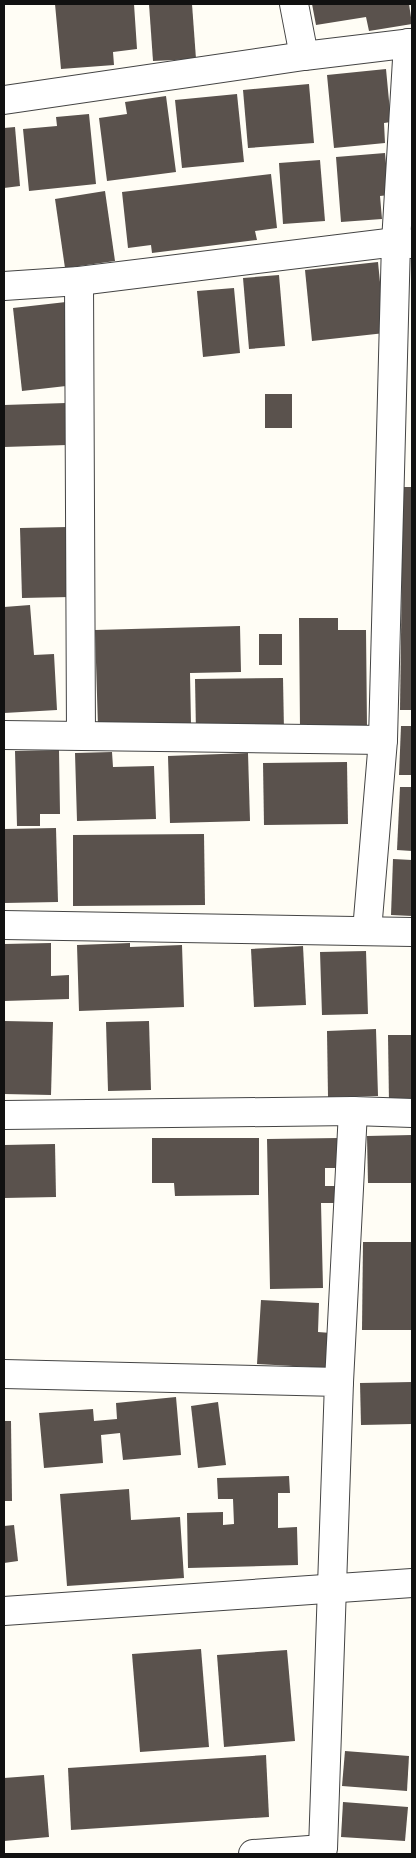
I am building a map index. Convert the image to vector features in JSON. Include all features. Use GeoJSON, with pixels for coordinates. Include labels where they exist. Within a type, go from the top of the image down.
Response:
{"type":"FeatureCollection","features":[{"type":"Feature","properties":{"kind":"street"},"geometry":{"type":"LineString","coordinates":[[294,4],[304,56]]}},
{"type":"Feature","properties":{"kind":"street"},"geometry":{"type":"LineString","coordinates":[[4,100],[304,56],[410,43],[404,243],[383,740],[367,931]]}},
{"type":"Feature","properties":{"kind":"street"},"geometry":{"type":"LineString","coordinates":[[4,286],[79,281],[404,243]]}},
{"type":"Feature","properties":{"kind":"street"},"geometry":{"type":"LineString","coordinates":[[79,281],[81,736]]}},
{"type":"Feature","properties":{"kind":"street"},"geometry":{"type":"LineString","coordinates":[[4,735],[383,740]]}},
{"type":"Feature","properties":{"kind":"street"},"geometry":{"type":"LineString","coordinates":[[4,926],[412,932]]}},
{"type":"Feature","properties":{"kind":"street"},"geometry":{"type":"LineString","coordinates":[[4,1116],[353,1111],[412,1113]]}},
{"type":"Feature","properties":{"kind":"street"},"geometry":{"type":"LineString","coordinates":[[253,1854],[323,1852],[330,1589],[353,1111]]}},
{"type":"Feature","properties":{"kind":"street"},"geometry":{"type":"LineString","coordinates":[[4,1374],[339,1382]]}},
{"type":"Feature","properties":{"kind":"street"},"geometry":{"type":"LineString","coordinates":[[4,1612],[412,1583]]}},
{"type":"Feature","properties":{"kind":"building"},"geometry":{"type":"Polygon","coordinates":[[[55,4],[134,4],[137,49],[113,52],[114,65],[61,69],[55,4]]]}},
{"type":"Feature","properties":{"kind":"building"},"geometry":{"type":"Polygon","coordinates":[[[149,4],[192,4],[196,59],[153,61],[149,4]]]}},
{"type":"Feature","properties":{"kind":"building"},"geometry":{"type":"Polygon","coordinates":[[[312,4],[409,4],[412,24],[369,31],[366,17],[316,25],[312,4]]]}},
{"type":"Feature","properties":{"kind":"building"},"geometry":{"type":"Polygon","coordinates":[[[386,69],[391,122],[384,123],[385,143],[334,148],[327,75],[386,69]]]}},
{"type":"Feature","properties":{"kind":"building"},"geometry":{"type":"Polygon","coordinates":[[[309,84],[314,143],[248,148],[243,90],[309,84]]]}},
{"type":"Feature","properties":{"kind":"building"},"geometry":{"type":"Polygon","coordinates":[[[237,94],[244,162],[182,168],[175,100],[237,94]]]}},
{"type":"Feature","properties":{"kind":"building"},"geometry":{"type":"Polygon","coordinates":[[[166,96],[176,172],[107,181],[99,118],[127,114],[125,102],[166,96]]]}},
{"type":"Feature","properties":{"kind":"building"},"geometry":{"type":"Polygon","coordinates":[[[89,114],[96,184],[29,191],[23,129],[57,126],[56,117],[89,114]]]}},
{"type":"Feature","properties":{"kind":"building"},"geometry":{"type":"Polygon","coordinates":[[[15,127],[20,186],[4,188],[4,128],[15,127]]]}},
{"type":"Feature","properties":{"kind":"building"},"geometry":{"type":"Polygon","coordinates":[[[385,153],[389,195],[380,196],[382,219],[341,222],[336,157],[385,153]]]}},
{"type":"Feature","properties":{"kind":"building"},"geometry":{"type":"Polygon","coordinates":[[[320,160],[325,221],[283,224],[279,163],[320,160]]]}},
{"type":"Feature","properties":{"kind":"building"},"geometry":{"type":"Polygon","coordinates":[[[271,174],[277,228],[255,231],[257,240],[152,253],[151,245],[128,248],[122,192],[271,174]]]}},
{"type":"Feature","properties":{"kind":"building"},"geometry":{"type":"Polygon","coordinates":[[[105,191],[115,261],[65,268],[55,199],[105,191]]]}},
{"type":"Feature","properties":{"kind":"building"},"geometry":{"type":"Polygon","coordinates":[[[378,262],[385,333],[312,341],[305,270],[378,262]]]}},
{"type":"Feature","properties":{"kind":"building"},"geometry":{"type":"Polygon","coordinates":[[[279,275],[285,346],[249,349],[243,278],[279,275]]]}},
{"type":"Feature","properties":{"kind":"building"},"geometry":{"type":"Polygon","coordinates":[[[234,288],[240,353],[203,357],[197,291],[234,288]]]}},
{"type":"Feature","properties":{"kind":"building"},"geometry":{"type":"Polygon","coordinates":[[[66,302],[75,385],[22,391],[13,308],[66,302]]]}},
{"type":"Feature","properties":{"kind":"building"},"geometry":{"type":"Polygon","coordinates":[[[265,394],[292,394],[292,428],[265,428],[265,394]]]}},
{"type":"Feature","properties":{"kind":"building"},"geometry":{"type":"Polygon","coordinates":[[[66,403],[67,445],[4,447],[4,405],[66,403]]]}},
{"type":"Feature","properties":{"kind":"building"},"geometry":{"type":"Polygon","coordinates":[[[403,487],[412,487],[412,710],[400,710],[403,487]]]}},
{"type":"Feature","properties":{"kind":"building"},"geometry":{"type":"Polygon","coordinates":[[[68,527],[70,597],[22,598],[20,528],[68,527]]]}},
{"type":"Feature","properties":{"kind":"building"},"geometry":{"type":"Polygon","coordinates":[[[30,605],[34,655],[54,654],[57,710],[4,713],[4,607],[30,605]]]}},
{"type":"Feature","properties":{"kind":"building"},"geometry":{"type":"Polygon","coordinates":[[[299,618],[338,618],[338,630],[366,630],[367,727],[300,728],[299,618]]]}},
{"type":"Feature","properties":{"kind":"building"},"geometry":{"type":"Polygon","coordinates":[[[240,626],[241,672],[190,673],[191,724],[98,727],[95,630],[240,626]]]}},
{"type":"Feature","properties":{"kind":"building"},"geometry":{"type":"Polygon","coordinates":[[[259,634],[282,634],[282,665],[259,665],[259,634]]]}},
{"type":"Feature","properties":{"kind":"building"},"geometry":{"type":"Polygon","coordinates":[[[283,678],[284,731],[196,732],[195,679],[283,678]]]}},
{"type":"Feature","properties":{"kind":"building"},"geometry":{"type":"Polygon","coordinates":[[[401,726],[412,726],[412,775],[399,775],[401,726]]]}},
{"type":"Feature","properties":{"kind":"building"},"geometry":{"type":"Polygon","coordinates":[[[59,750],[60,814],[40,814],[40,826],[17,826],[15,751],[59,750]]]}},
{"type":"Feature","properties":{"kind":"building"},"geometry":{"type":"Polygon","coordinates":[[[112,752],[113,767],[154,766],[156,819],[77,821],[75,753],[112,752]]]}},
{"type":"Feature","properties":{"kind":"building"},"geometry":{"type":"Polygon","coordinates":[[[248,753],[250,821],[170,823],[168,756],[248,753]]]}},
{"type":"Feature","properties":{"kind":"building"},"geometry":{"type":"Polygon","coordinates":[[[347,762],[348,824],[264,825],[263,763],[347,762]]]}},
{"type":"Feature","properties":{"kind":"building"},"geometry":{"type":"Polygon","coordinates":[[[400,787],[412,787],[412,851],[397,850],[400,787]]]}},
{"type":"Feature","properties":{"kind":"building"},"geometry":{"type":"Polygon","coordinates":[[[56,828],[58,902],[4,903],[4,829],[56,828]]]}},
{"type":"Feature","properties":{"kind":"building"},"geometry":{"type":"Polygon","coordinates":[[[204,834],[205,905],[73,906],[73,835],[204,834]]]}},
{"type":"Feature","properties":{"kind":"building"},"geometry":{"type":"Polygon","coordinates":[[[393,859],[412,860],[412,916],[391,915],[393,859]]]}},
{"type":"Feature","properties":{"kind":"building"},"geometry":{"type":"Polygon","coordinates":[[[51,943],[51,976],[69,975],[69,999],[4,1001],[4,944],[51,943]]]}},
{"type":"Feature","properties":{"kind":"building"},"geometry":{"type":"Polygon","coordinates":[[[130,943],[130,947],[182,945],[184,1007],[79,1011],[77,945],[130,943]]]}},
{"type":"Feature","properties":{"kind":"building"},"geometry":{"type":"Polygon","coordinates":[[[303,946],[306,1005],[254,1007],[251,949],[303,946]]]}},
{"type":"Feature","properties":{"kind":"building"},"geometry":{"type":"Polygon","coordinates":[[[366,951],[368,1014],[322,1015],[320,952],[366,951]]]}},
{"type":"Feature","properties":{"kind":"building"},"geometry":{"type":"Polygon","coordinates":[[[4,1021],[53,1022],[51,1095],[4,1094],[4,1021]]]}},
{"type":"Feature","properties":{"kind":"building"},"geometry":{"type":"Polygon","coordinates":[[[149,1021],[151,1090],[108,1091],[106,1022],[149,1021]]]}},
{"type":"Feature","properties":{"kind":"building"},"geometry":{"type":"Polygon","coordinates":[[[376,1029],[378,1096],[328,1097],[327,1031],[376,1029]]]}},
{"type":"Feature","properties":{"kind":"building"},"geometry":{"type":"Polygon","coordinates":[[[388,1035],[412,1035],[412,1102],[389,1103],[388,1035]]]}},
{"type":"Feature","properties":{"kind":"building"},"geometry":{"type":"Polygon","coordinates":[[[412,1135],[412,1183],[368,1183],[367,1136],[412,1135]]]}},
{"type":"Feature","properties":{"kind":"building"},"geometry":{"type":"Polygon","coordinates":[[[152,1138],[259,1138],[259,1195],[175,1196],[174,1183],[152,1183],[152,1138]]]}},
{"type":"Feature","properties":{"kind":"building"},"geometry":{"type":"Polygon","coordinates":[[[339,1138],[340,1168],[325,1168],[325,1186],[336,1186],[337,1203],[321,1203],[323,1288],[270,1289],[267,1139],[339,1138]]]}},
{"type":"Feature","properties":{"kind":"building"},"geometry":{"type":"Polygon","coordinates":[[[55,1144],[56,1197],[4,1198],[4,1145],[55,1144]]]}},
{"type":"Feature","properties":{"kind":"building"},"geometry":{"type":"Polygon","coordinates":[[[363,1242],[412,1242],[412,1330],[362,1330],[363,1242]]]}},
{"type":"Feature","properties":{"kind":"building"},"geometry":{"type":"Polygon","coordinates":[[[261,1300],[319,1303],[318,1332],[331,1333],[329,1368],[257,1364],[261,1300]]]}},
{"type":"Feature","properties":{"kind":"building"},"geometry":{"type":"Polygon","coordinates":[[[412,1382],[412,1424],[361,1425],[360,1383],[412,1382]]]}},
{"type":"Feature","properties":{"kind":"building"},"geometry":{"type":"Polygon","coordinates":[[[176,1397],[181,1455],[123,1460],[120,1433],[101,1435],[103,1463],[44,1468],[39,1413],[93,1409],[94,1421],[117,1419],[116,1403],[176,1397]]]}},
{"type":"Feature","properties":{"kind":"building"},"geometry":{"type":"Polygon","coordinates":[[[218,1402],[226,1465],[198,1468],[191,1406],[218,1402]]]}},
{"type":"Feature","properties":{"kind":"building"},"geometry":{"type":"Polygon","coordinates":[[[4,1421],[11,1421],[12,1501],[4,1501],[4,1421]]]}},
{"type":"Feature","properties":{"kind":"building"},"geometry":{"type":"Polygon","coordinates":[[[289,1476],[290,1493],[278,1493],[278,1528],[297,1527],[298,1565],[188,1568],[187,1513],[223,1512],[223,1525],[234,1524],[233,1499],[218,1499],[217,1478],[289,1476]]]}},
{"type":"Feature","properties":{"kind":"building"},"geometry":{"type":"Polygon","coordinates":[[[129,1489],[131,1520],[180,1517],[184,1578],[67,1586],[60,1494],[129,1489]]]}},
{"type":"Feature","properties":{"kind":"building"},"geometry":{"type":"Polygon","coordinates":[[[14,1525],[18,1561],[4,1563],[4,1526],[14,1525]]]}},
{"type":"Feature","properties":{"kind":"building"},"geometry":{"type":"Polygon","coordinates":[[[201,1649],[209,1747],[140,1752],[132,1654],[201,1649]]]}},
{"type":"Feature","properties":{"kind":"building"},"geometry":{"type":"Polygon","coordinates":[[[287,1650],[295,1741],[224,1747],[217,1655],[287,1650]]]}},
{"type":"Feature","properties":{"kind":"building"},"geometry":{"type":"Polygon","coordinates":[[[345,1751],[409,1756],[407,1791],[342,1786],[345,1751]]]}},
{"type":"Feature","properties":{"kind":"building"},"geometry":{"type":"Polygon","coordinates":[[[266,1755],[269,1817],[71,1830],[68,1768],[266,1755]]]}},
{"type":"Feature","properties":{"kind":"building"},"geometry":{"type":"Polygon","coordinates":[[[44,1775],[49,1837],[4,1841],[4,1778],[44,1775]]]}},
{"type":"Feature","properties":{"kind":"building"},"geometry":{"type":"Polygon","coordinates":[[[343,1802],[408,1807],[405,1841],[341,1837],[343,1802]]]}}]}
